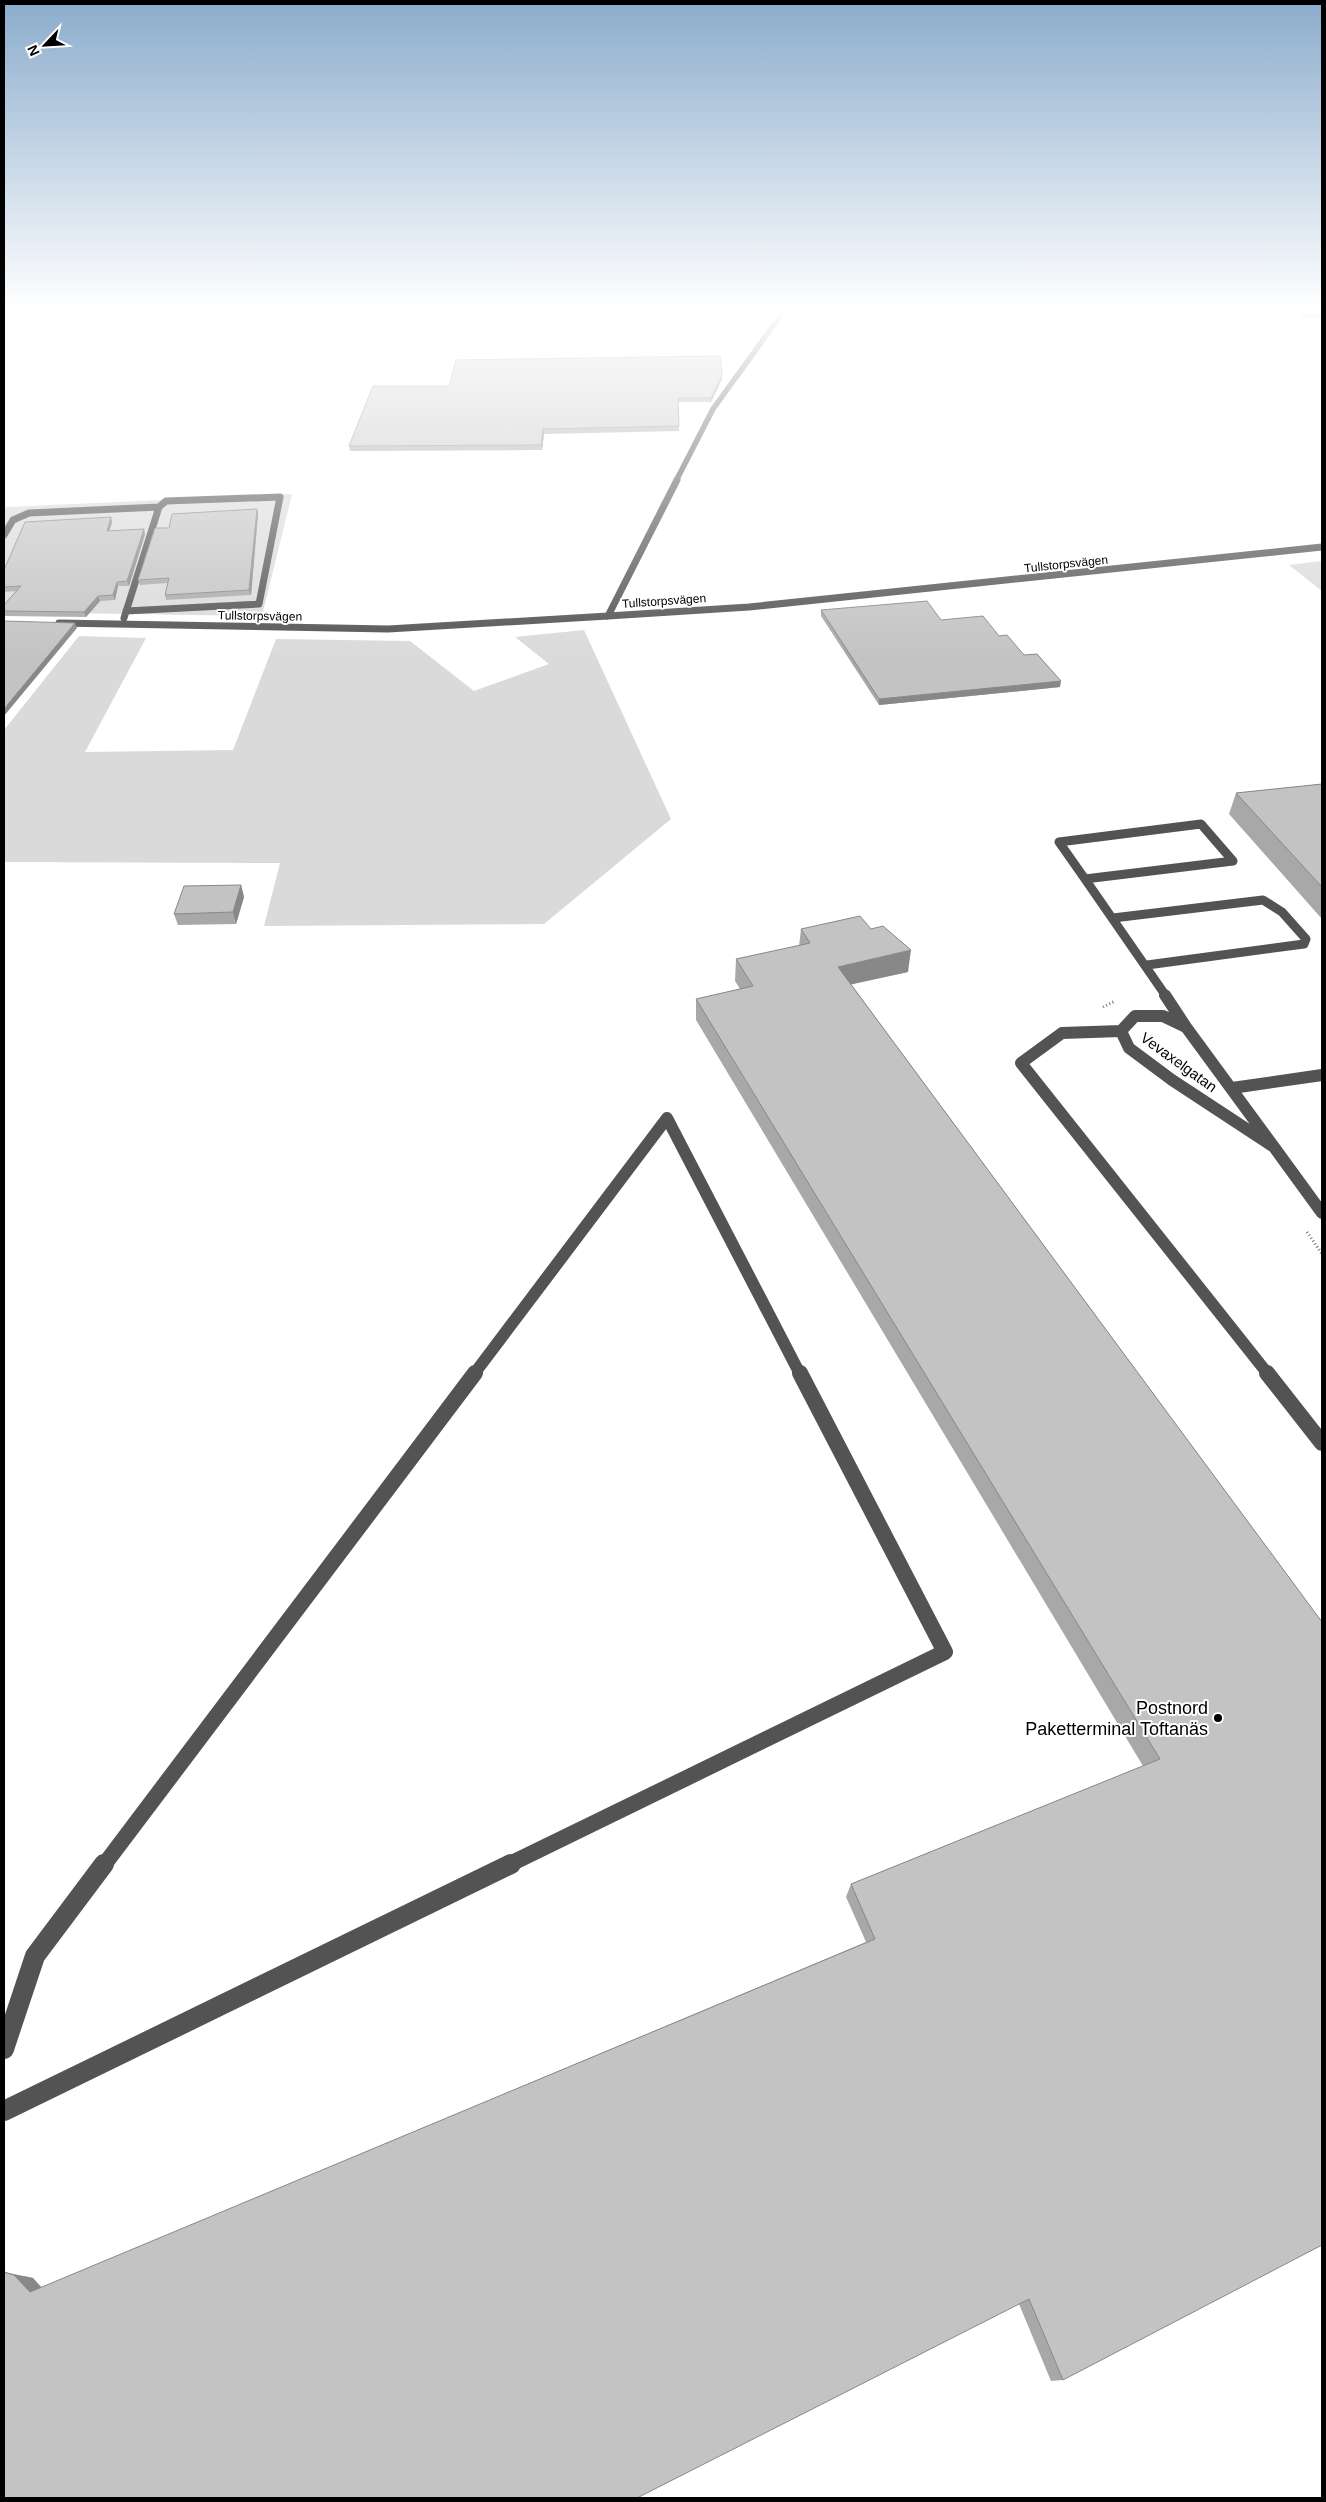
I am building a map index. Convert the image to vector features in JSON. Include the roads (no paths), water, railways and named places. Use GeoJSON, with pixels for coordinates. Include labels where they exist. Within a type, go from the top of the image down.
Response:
{"type":"FeatureCollection","features":[{"type":"Feature","properties":{"kind":"street"},"geometry":{"type":"LineString","coordinates":[[608,616],[705,425]]}},
{"type":"Feature","properties":{"kind":"street"},"geometry":{"type":"LineString","coordinates":[[4,535],[11,520],[17,516],[29,513],[159,506],[166,502],[280,497],[258,604],[126,611]]}},
{"type":"Feature","properties":{"kind":"street"},"geometry":{"type":"LineString","coordinates":[[121,625],[159,506]]}},
{"type":"Feature","properties":{"kind":"street","name":"Tullstorpsvägen"},"geometry":{"type":"LineString","coordinates":[[53,623],[388,629],[608,616],[749,607],[1322,547]]}},
{"type":"Feature","properties":{"kind":"street"},"geometry":{"type":"LineString","coordinates":[[1085,879],[1233,861],[1201,824],[1059,842],[1085,879],[1147,965],[1186,1026]]}},
{"type":"Feature","properties":{"kind":"street"},"geometry":{"type":"LineString","coordinates":[[1113,918],[1263,900],[1273,904],[1288,917],[1306,938],[1304,944],[1147,965]]}},
{"type":"Feature","properties":{"kind":"street","name":"Vevaxelgatan"},"geometry":{"type":"LineString","coordinates":[[1274,1147],[1129,1048],[1121,1031],[1135,1016],[1164,1016],[1186,1026],[1232,1088],[1322,1213]]}},
{"type":"Feature","properties":{"kind":"street"},"geometry":{"type":"LineString","coordinates":[[1121,1031],[1062,1034],[1021,1063],[1322,1443]]}},
{"type":"Feature","properties":{"kind":"street","name":"Vevaxelgatan"},"geometry":{"type":"LineString","coordinates":[[1232,1088],[1322,1075]]}},
{"type":"Feature","properties":{"kind":"street"},"geometry":{"type":"LineString","coordinates":[[4,2050],[35,1956],[667,1118],[945,1652],[4,2111]]}},
{"type":"Feature","properties":{"kind":"place","name":"Postnord Paketterminal Toftanäs"},"geometry":{"type":"Point","coordinates":[1218,1718]}}]}
